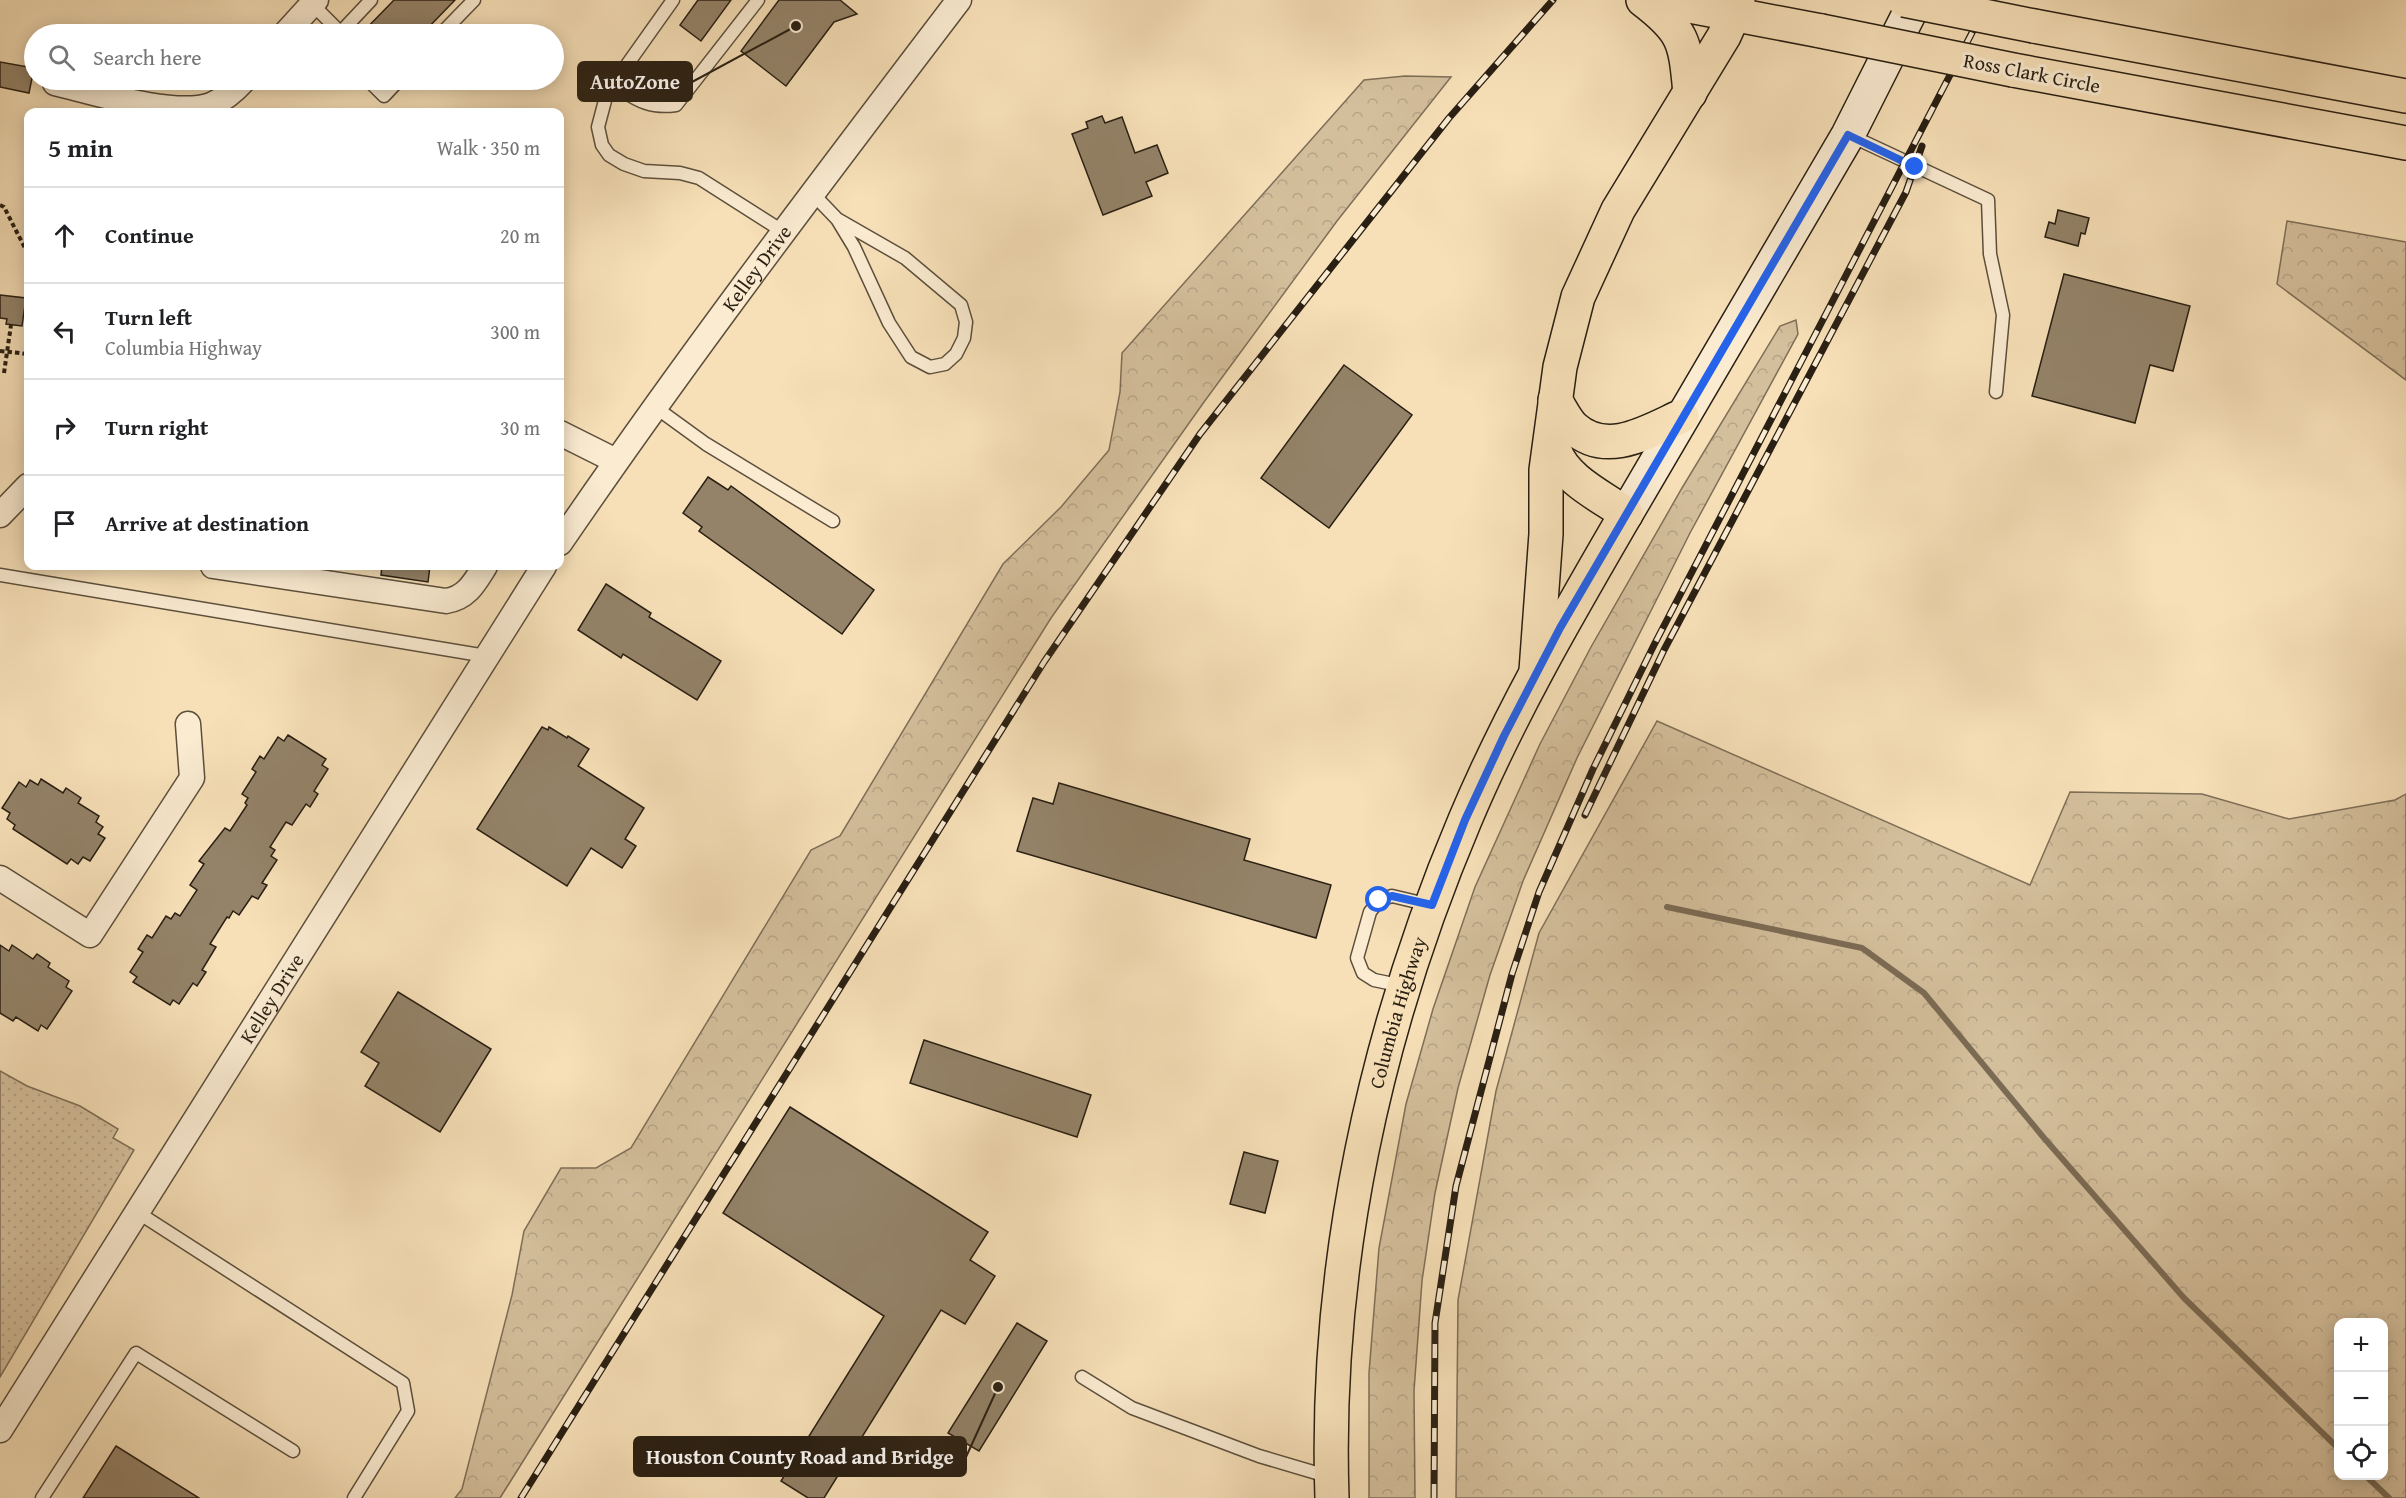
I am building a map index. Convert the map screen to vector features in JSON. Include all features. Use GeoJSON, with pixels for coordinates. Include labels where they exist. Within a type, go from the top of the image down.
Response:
{"type":"FeatureCollection","features":[{"type":"Feature","properties":{"kind":"main road"},"geometry":{"type":"LineString","coordinates":[[1643,0],[1666,18],[1677,31],[1686,52],[1689,93]]}},
{"type":"Feature","properties":{"kind":"main road","name":"Ross Clark Circle"},"geometry":{"type":"LineString","coordinates":[[1658,0],[1736,7],[1821,31],[2013,70],[2406,143]]}},
{"type":"Feature","properties":{"kind":"main road"},"geometry":{"type":"LineString","coordinates":[[1904,0],[2406,96]]}},
{"type":"Feature","properties":{"kind":"main road","name":"Columbia Highway"},"geometry":{"type":"LineString","coordinates":[[1332,1488],[1336,1330],[1350,1215],[1363,1145],[1404,987],[1432,905],[1465,820],[1536,671],[1682,416],[1848,135],[1916,0]]}},
{"type":"Feature","properties":{"kind":"main road"},"geometry":{"type":"LineString","coordinates":[[1536,671],[1545,534],[1546,470],[1567,333],[1578,297],[1595,255],[1618,210],[1724,36],[1736,7]]}},
{"type":"Feature","properties":{"kind":"main road"},"geometry":{"type":"LineString","coordinates":[[1554,415],[1587,436],[1605,442],[1621,441],[1682,416]]}},
{"type":"Feature","properties":{"kind":"main road"},"geometry":{"type":"LineString","coordinates":[[1554,415],[1555,450],[1563,465],[1574,477],[1626,514]]}},
{"type":"Feature","properties":{"kind":"street","name":"Kelley Drive"},"geometry":{"type":"LineString","coordinates":[[564,537],[616,461],[784,232],[959,0]]}},
{"type":"Feature","properties":{"kind":"street"},"geometry":{"type":"LineString","coordinates":[[294,24],[314,2]]}},
{"type":"Feature","properties":{"kind":"street"},"geometry":{"type":"LineString","coordinates":[[83,90],[173,108]]}},
{"type":"Feature","properties":{"kind":"street"},"geometry":{"type":"LineString","coordinates":[[209,108],[232,90]]}},
{"type":"Feature","properties":{"kind":"street"},"geometry":{"type":"LineString","coordinates":[[564,434],[616,461]]}},
{"type":"Feature","properties":{"kind":"street"},"geometry":{"type":"LineString","coordinates":[[0,515],[24,490]]}},
{"type":"Feature","properties":{"kind":"street"},"geometry":{"type":"LineString","coordinates":[[240,570],[446,601],[457,600],[466,593],[482,570]]}},
{"type":"Feature","properties":{"kind":"street","name":"Kelley Drive"},"geometry":{"type":"LineString","coordinates":[[0,1431],[541,570]]}},
{"type":"Feature","properties":{"kind":"street"},"geometry":{"type":"LineString","coordinates":[[0,878],[90,935],[192,778],[188,724]]}},
{"type":"Feature","properties":{"kind":"lane"},"geometry":{"type":"LineString","coordinates":[[349,24],[372,0]]}},
{"type":"Feature","properties":{"kind":"lane"},"geometry":{"type":"LineString","coordinates":[[451,24],[474,0]]}},
{"type":"Feature","properties":{"kind":"lane"},"geometry":{"type":"LineString","coordinates":[[673,0],[606,93],[598,127],[602,145],[609,155],[624,164],[644,171],[699,178],[784,232]]}},
{"type":"Feature","properties":{"kind":"lane"},"geometry":{"type":"LineString","coordinates":[[613,85],[640,102],[659,107],[676,105],[758,0]]}},
{"type":"Feature","properties":{"kind":"lane"},"geometry":{"type":"LineString","coordinates":[[314,2],[332,24]]}},
{"type":"Feature","properties":{"kind":"lane"},"geometry":{"type":"LineString","coordinates":[[378,90],[384,96],[390,90]]}},
{"type":"Feature","properties":{"kind":"lane"},"geometry":{"type":"LineString","coordinates":[[1848,135],[1988,200],[1990,254],[2003,315],[1996,393]]}},
{"type":"Feature","properties":{"kind":"lane"},"geometry":{"type":"LineString","coordinates":[[813,194],[837,219],[854,248],[889,323],[911,357],[930,367],[945,364],[956,354],[964,338],[966,322],[961,305],[905,258],[837,219]]}},
{"type":"Feature","properties":{"kind":"lane"},"geometry":{"type":"LineString","coordinates":[[655,408],[706,444],[833,521]]}},
{"type":"Feature","properties":{"kind":"lane"},"geometry":{"type":"LineString","coordinates":[[0,575],[486,656]]}},
{"type":"Feature","properties":{"kind":"lane"},"geometry":{"type":"LineString","coordinates":[[1404,987],[1374,980],[1363,974],[1357,958],[1370,912],[1379,900],[1392,896],[1432,905]]}},
{"type":"Feature","properties":{"kind":"lane"},"geometry":{"type":"LineString","coordinates":[[137,1212],[403,1383],[408,1411],[354,1498]]}},
{"type":"Feature","properties":{"kind":"lane"},"geometry":{"type":"LineString","coordinates":[[42,1498],[135,1353],[293,1452]]}},
{"type":"Feature","properties":{"kind":"lane"},"geometry":{"type":"LineString","coordinates":[[1082,1377],[1132,1408],[1259,1456],[1332,1488]]}},
{"type":"Feature","properties":{"kind":"path"},"geometry":{"type":"LineString","coordinates":[[0,205],[4,207],[24,246]]}},
{"type":"Feature","properties":{"kind":"path"},"geometry":{"type":"LineString","coordinates":[[4,373],[11,325]]}},
{"type":"Feature","properties":{"kind":"path"},"geometry":{"type":"LineString","coordinates":[[0,351],[24,354]]}},
{"type":"Feature","properties":{"kind":"green space"},"geometry":{"type":"Polygon","coordinates":[[[1405,76],[1451,77],[1337,221],[1204,402],[1051,618],[500,1498],[455,1498],[462,1489],[512,1295],[524,1231],[561,1168],[596,1168],[631,1148],[811,850],[840,836],[1003,564],[1061,507],[1109,450],[1120,392],[1122,353],[1364,80],[1405,76]]]}},
{"type":"Feature","properties":{"kind":"green space"},"geometry":{"type":"Polygon","coordinates":[[[2287,221],[2406,242],[2406,380],[2277,284],[2287,221]]]}},
{"type":"Feature","properties":{"kind":"green space"},"geometry":{"type":"Polygon","coordinates":[[[1796,320],[1798,334],[1690,533],[1577,758],[1523,881],[1490,975],[1458,1088],[1435,1193],[1422,1281],[1414,1391],[1415,1498],[1369,1498],[1369,1373],[1379,1248],[1406,1104],[1433,1009],[1475,887],[1540,744],[1591,647],[1682,488],[1780,326],[1796,320]]]}},
{"type":"Feature","properties":{"kind":"green space"},"geometry":{"type":"Polygon","coordinates":[[[1657,721],[2030,885],[2070,792],[2202,794],[2289,819],[2395,800],[2406,794],[2406,1498],[1456,1498],[1458,1300],[1496,1091],[1539,933],[1657,721]]]}},
{"type":"Feature","properties":{"kind":"green space"},"geometry":{"type":"Polygon","coordinates":[[[0,1071],[27,1086],[80,1106],[118,1129],[113,1138],[134,1150],[0,1377],[0,1071]]]}},
{"type":"Feature","properties":{"kind":"building"},"geometry":{"type":"Polygon","coordinates":[[[394,0],[455,0],[432,24],[371,24],[394,0]]]}},
{"type":"Feature","properties":{"kind":"building"},"geometry":{"type":"Polygon","coordinates":[[[698,0],[731,0],[701,41],[680,25],[698,0]]]}},
{"type":"Feature","properties":{"kind":"building"},"geometry":{"type":"Polygon","coordinates":[[[779,0],[840,0],[857,14],[834,22],[786,86],[741,51],[779,0]]]}},
{"type":"Feature","properties":{"kind":"building"},"geometry":{"type":"Polygon","coordinates":[[[0,62],[24,66],[24,90],[30,90],[29,93],[0,87],[0,62]]]}},
{"type":"Feature","properties":{"kind":"building"},"geometry":{"type":"Polygon","coordinates":[[[1102,116],[1105,123],[1122,117],[1135,153],[1157,145],[1168,173],[1146,182],[1152,196],[1103,215],[1072,134],[1088,128],[1086,122],[1102,116]]]}},
{"type":"Feature","properties":{"kind":"building"},"geometry":{"type":"Polygon","coordinates":[[[2058,210],[2089,218],[2085,234],[2081,233],[2078,246],[2045,237],[2049,222],[2055,224],[2058,210]]]}},
{"type":"Feature","properties":{"kind":"building"},"geometry":{"type":"Polygon","coordinates":[[[2064,274],[2190,306],[2173,371],[2150,365],[2135,423],[2032,396],[2064,274]]]}},
{"type":"Feature","properties":{"kind":"building"},"geometry":{"type":"Polygon","coordinates":[[[0,295],[24,298],[22,326],[6,324],[7,319],[0,318],[0,295]]]}},
{"type":"Feature","properties":{"kind":"building"},"geometry":{"type":"Polygon","coordinates":[[[1344,365],[1412,415],[1329,528],[1261,478],[1344,365]]]}},
{"type":"Feature","properties":{"kind":"building"},"geometry":{"type":"Polygon","coordinates":[[[708,477],[728,490],[731,486],[874,590],[842,634],[699,531],[702,527],[683,513],[708,477]]]}},
{"type":"Feature","properties":{"kind":"building"},"geometry":{"type":"Polygon","coordinates":[[[382,570],[430,570],[428,582],[381,575],[382,570]]]}},
{"type":"Feature","properties":{"kind":"building"},"geometry":{"type":"Polygon","coordinates":[[[606,584],[651,613],[649,617],[721,661],[697,700],[623,654],[621,658],[578,630],[606,584]]]}},
{"type":"Feature","properties":{"kind":"building"},"geometry":{"type":"Polygon","coordinates":[[[542,727],[548,730],[549,727],[589,749],[578,766],[644,808],[625,839],[636,846],[622,868],[591,848],[567,886],[477,829],[542,727]]]}},
{"type":"Feature","properties":{"kind":"building"},"geometry":{"type":"Polygon","coordinates":[[[288,735],[326,759],[322,765],[328,769],[314,791],[318,794],[310,807],[306,804],[292,825],[286,822],[270,847],[275,850],[271,856],[277,860],[262,883],[267,885],[258,899],[252,896],[239,915],[233,911],[229,918],[227,917],[210,944],[216,947],[202,970],[206,972],[197,986],[193,983],[179,1004],[173,1000],[170,1005],[133,982],[137,977],[130,972],[143,952],[138,949],[147,935],[152,938],[166,916],[171,919],[175,913],[180,916],[197,890],[190,885],[204,864],[199,861],[225,828],[230,831],[247,805],[245,803],[248,798],[242,794],[256,772],[252,769],[260,756],[264,759],[278,737],[284,741],[288,735]]]}},
{"type":"Feature","properties":{"kind":"building"},"geometry":{"type":"Polygon","coordinates":[[[41,779],[63,793],[66,788],[81,798],[78,803],[99,816],[96,822],[103,827],[98,834],[105,838],[90,861],[83,857],[78,864],[71,859],[67,864],[13,829],[15,825],[7,819],[10,813],[2,808],[19,782],[26,787],[30,780],[38,785],[41,779]]]}},
{"type":"Feature","properties":{"kind":"building"},"geometry":{"type":"Polygon","coordinates":[[[1059,783],[1250,839],[1244,860],[1331,885],[1316,938],[1017,851],[1033,798],[1053,804],[1059,783]]]}},
{"type":"Feature","properties":{"kind":"building"},"geometry":{"type":"Polygon","coordinates":[[[0,945],[9,951],[12,945],[33,959],[37,954],[50,963],[48,967],[69,981],[66,987],[72,991],[47,1029],[41,1025],[38,1031],[16,1017],[13,1021],[0,1013],[0,945]]]}},
{"type":"Feature","properties":{"kind":"building"},"geometry":{"type":"Polygon","coordinates":[[[398,992],[491,1049],[440,1132],[365,1086],[379,1063],[361,1052],[398,992]]]}},
{"type":"Feature","properties":{"kind":"building"},"geometry":{"type":"Polygon","coordinates":[[[924,1040],[1091,1095],[1077,1137],[910,1083],[924,1040]]]}},
{"type":"Feature","properties":{"kind":"building"},"geometry":{"type":"Polygon","coordinates":[[[790,1107],[988,1232],[970,1260],[995,1276],[965,1324],[941,1310],[824,1498],[808,1498],[781,1481],[884,1316],[723,1213],[790,1107]]]}},
{"type":"Feature","properties":{"kind":"building"},"geometry":{"type":"Polygon","coordinates":[[[1244,1152],[1278,1161],[1265,1213],[1230,1204],[1244,1152]]]}},
{"type":"Feature","properties":{"kind":"building"},"geometry":{"type":"Polygon","coordinates":[[[1017,1323],[1047,1341],[979,1451],[948,1433],[1017,1323]]]}},
{"type":"Feature","properties":{"kind":"building"},"geometry":{"type":"Polygon","coordinates":[[[116,1446],[199,1498],[83,1498],[116,1446]]]}},
{"type":"Feature","properties":{"kind":"waterway"},"geometry":{"type":"LineString","coordinates":[[1667,907],[1862,948],[1924,993],[2044,1138],[2184,1298],[2334,1444]]}},
{"type":"Feature","properties":{"kind":"waterway"},"geometry":{"type":"LineString","coordinates":[[2370,1480],[2389,1498]]}},
{"type":"Feature","properties":{"kind":"railway"},"geometry":{"type":"LineString","coordinates":[[521,1498],[1044,662],[1200,434],[1449,118],[1553,0]]}},
{"type":"Feature","properties":{"kind":"railway"},"geometry":{"type":"LineString","coordinates":[[1434,1498],[1435,1323],[1456,1186],[1512,974],[1539,892],[1593,769],[1654,645],[1989,0]]}},
{"type":"Feature","properties":{"kind":"railway"},"geometry":{"type":"LineString","coordinates":[[1585,815],[1664,650],[1906,192],[1922,146]]}},
{"type":"Feature","properties":{"kind":"place","name":"AutoZone"},"geometry":{"type":"Point","coordinates":[796,26]}},
{"type":"Feature","properties":{"kind":"place","name":"Houston County Road and Bridge"},"geometry":{"type":"Point","coordinates":[998,1387]}},
{"type":"Feature","properties":{"kind":"route"},"geometry":{"type":"LineString","coordinates":[[1379,900],[1392,896],[1432,905],[1465,820],[1536,671],[1848,135],[1915,167]]}}]}
